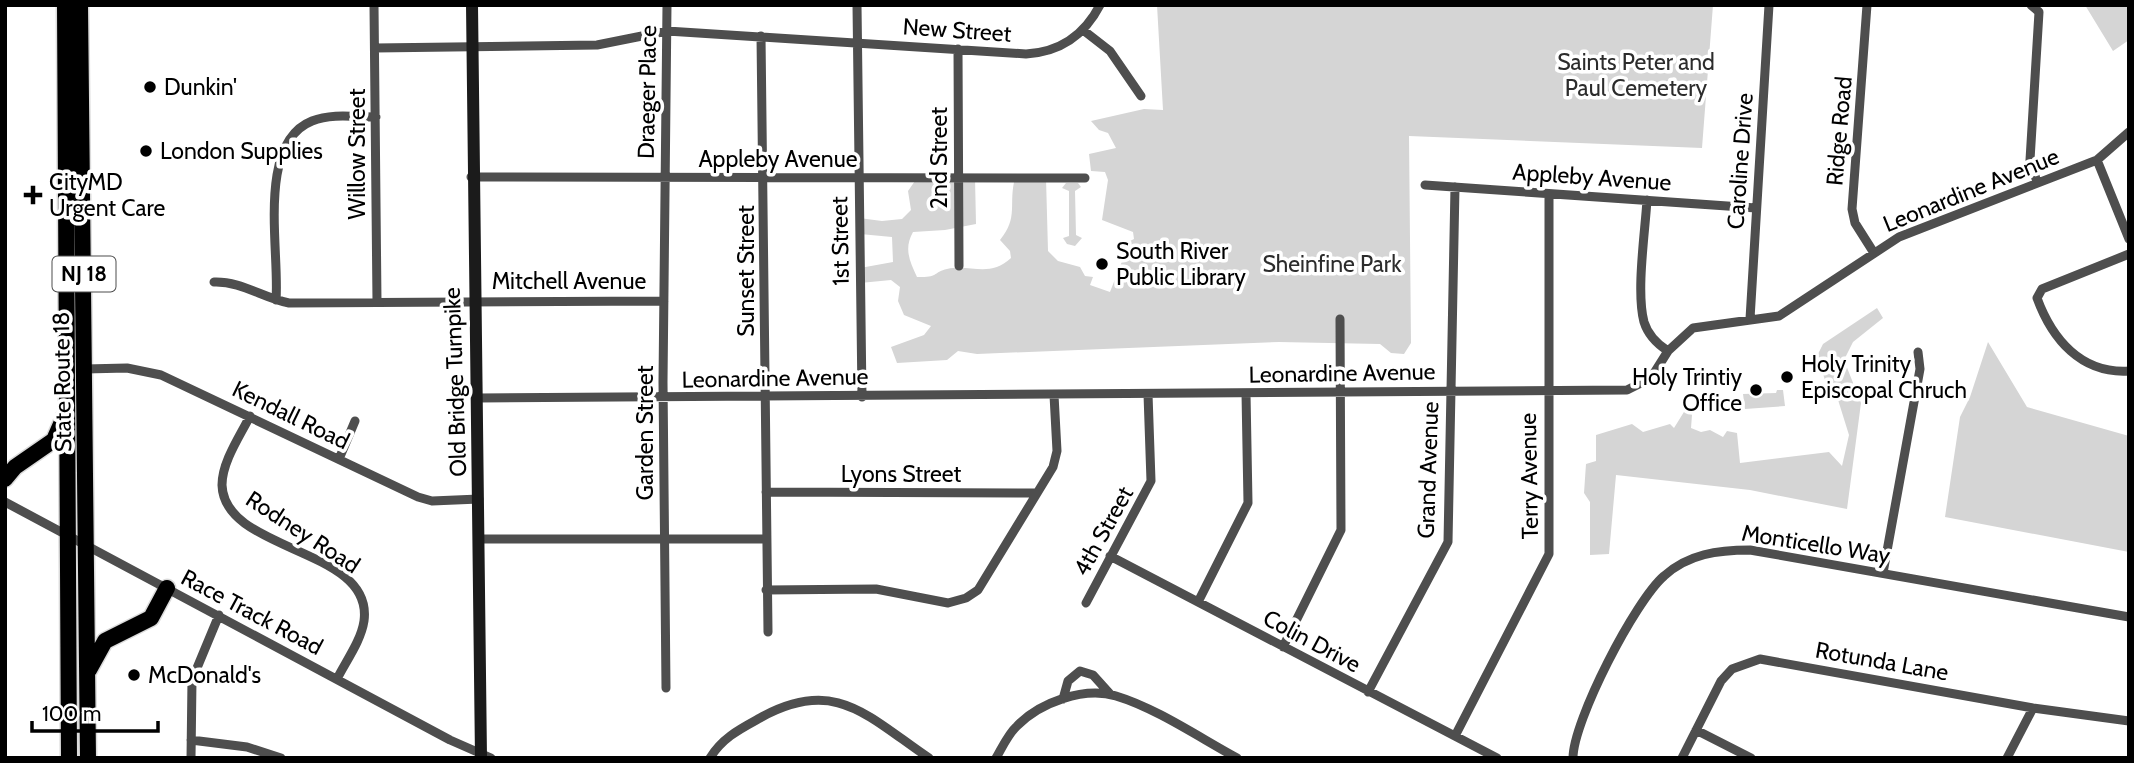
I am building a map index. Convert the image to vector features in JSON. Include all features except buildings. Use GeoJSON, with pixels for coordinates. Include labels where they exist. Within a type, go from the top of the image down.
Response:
{"type":"FeatureCollection","features":[{"type":"Feature","properties":{"kind":"highway","name":"State Route 18"},"geometry":{"type":"LineString","coordinates":[[65,5],[69,758]]}},
{"type":"Feature","properties":{"kind":"highway","name":"State Route 18"},"geometry":{"type":"LineString","coordinates":[[80,5],[88,758]]}},
{"type":"Feature","properties":{"kind":"highway"},"geometry":{"type":"LineString","coordinates":[[5,479],[15,467],[54,440],[68,409]]}},
{"type":"Feature","properties":{"kind":"highway"},"geometry":{"type":"LineString","coordinates":[[88,672],[105,641],[151,618],[167,588]]}},
{"type":"Feature","properties":{"kind":"street","name":"Willow Street"},"geometry":{"type":"LineString","coordinates":[[374,5],[377,302]]}},
{"type":"Feature","properties":{"kind":"street","name":"Old Bridge Turnpike"},"geometry":{"type":"LineString","coordinates":[[472,5],[471,177],[484,757]]}},
{"type":"Feature","properties":{"kind":"street","name":"Draeger Place"},"geometry":{"type":"LineString","coordinates":[[665,179],[667,5]]}},
{"type":"Feature","properties":{"kind":"street","name":"1st Street"},"geometry":{"type":"LineString","coordinates":[[857,5],[862,397]]}},
{"type":"Feature","properties":{"kind":"street","name":"New Street"},"geometry":{"type":"LineString","coordinates":[[375,48],[597,45],[667,31],[1039,53],[1060,47],[1083,30],[1100,5]]}},
{"type":"Feature","properties":{"kind":"street","name":"Caroline Drive"},"geometry":{"type":"LineString","coordinates":[[1750,319],[1769,5]]}},
{"type":"Feature","properties":{"kind":"street","name":"Ridge Road"},"geometry":{"type":"LineString","coordinates":[[1867,5],[1852,209],[1855,223],[1874,254]]}},
{"type":"Feature","properties":{"kind":"street"},"geometry":{"type":"LineString","coordinates":[[2035,8],[2030,160],[2037,182]]}},
{"type":"Feature","properties":{"kind":"street"},"geometry":{"type":"LineString","coordinates":[[1083,30],[1110,51],[1141,96]]}},
{"type":"Feature","properties":{"kind":"street","name":"Sunset Street"},"geometry":{"type":"LineString","coordinates":[[761,36],[765,178],[768,632]]}},
{"type":"Feature","properties":{"kind":"street","name":"2nd Street"},"geometry":{"type":"LineString","coordinates":[[958,49],[959,267]]}},
{"type":"Feature","properties":{"kind":"street"},"geometry":{"type":"LineString","coordinates":[[276,300],[276,174],[282,149],[294,133],[311,121],[332,117],[376,117]]}},
{"type":"Feature","properties":{"kind":"street","name":"Leonardine Avenue"},"geometry":{"type":"LineString","coordinates":[[478,398],[1627,390],[1651,378],[1668,351],[1693,328],[1785,313],[1874,254],[1919,228],[2097,160],[2129,132]]}},
{"type":"Feature","properties":{"kind":"street"},"geometry":{"type":"LineString","coordinates":[[2097,160],[2129,239]]}},
{"type":"Feature","properties":{"kind":"street","name":"Appleby Avenue"},"geometry":{"type":"LineString","coordinates":[[471,177],[1085,178]]}},
{"type":"Feature","properties":{"kind":"street","name":"Garden Street"},"geometry":{"type":"LineString","coordinates":[[665,179],[663,398],[666,688]]}},
{"type":"Feature","properties":{"kind":"street","name":"Appleby Avenue"},"geometry":{"type":"LineString","coordinates":[[1425,185],[1756,208]]}},
{"type":"Feature","properties":{"kind":"street","name":"Grand Avenue"},"geometry":{"type":"LineString","coordinates":[[1368,692],[1448,542],[1455,187]]}},
{"type":"Feature","properties":{"kind":"street","name":"Terry Avenue"},"geometry":{"type":"LineString","coordinates":[[1455,736],[1549,554],[1549,194]]}},
{"type":"Feature","properties":{"kind":"street"},"geometry":{"type":"LineString","coordinates":[[1647,200],[1642,305],[1644,323],[1651,337],[1668,351]]}},
{"type":"Feature","properties":{"kind":"street"},"geometry":{"type":"LineString","coordinates":[[2129,254],[2042,289],[2036,298],[2054,335],[2069,351],[2086,363],[2106,370],[2129,371]]}},
{"type":"Feature","properties":{"kind":"street","name":"Mitchell Avenue"},"geometry":{"type":"LineString","coordinates":[[214,282],[234,284],[276,300],[664,301]]}},
{"type":"Feature","properties":{"kind":"street"},"geometry":{"type":"LineString","coordinates":[[1283,647],[1342,530],[1340,318]]}},
{"type":"Feature","properties":{"kind":"street"},"geometry":{"type":"LineString","coordinates":[[1883,573],[1920,369],[1918,352]]}},
{"type":"Feature","properties":{"kind":"street","name":"Kendall Road"},"geometry":{"type":"LineString","coordinates":[[85,369],[127,368],[161,375],[432,501],[479,499]]}},
{"type":"Feature","properties":{"kind":"street"},"geometry":{"type":"LineString","coordinates":[[1198,602],[1248,503],[1245,393]]}},
{"type":"Feature","properties":{"kind":"street","name":"4th Street"},"geometry":{"type":"LineString","coordinates":[[1086,603],[1151,481],[1148,394]]}},
{"type":"Feature","properties":{"kind":"street"},"geometry":{"type":"LineString","coordinates":[[766,590],[876,589],[948,603],[966,598],[978,590],[1053,467],[1057,451],[1054,395]]}},
{"type":"Feature","properties":{"kind":"street","name":"Rodney Road"},"geometry":{"type":"LineString","coordinates":[[250,416],[223,476],[224,496],[240,520],[338,572],[358,591],[364,609],[362,628],[337,679]]}},
{"type":"Feature","properties":{"kind":"street"},"geometry":{"type":"LineString","coordinates":[[339,459],[355,421]]}},
{"type":"Feature","properties":{"kind":"street","name":"Lyons Street"},"geometry":{"type":"LineString","coordinates":[[766,492],[1037,494]]}},
{"type":"Feature","properties":{"kind":"street","name":"Race Track Road"},"geometry":{"type":"LineString","coordinates":[[5,502],[484,757]]}},
{"type":"Feature","properties":{"kind":"street"},"geometry":{"type":"LineString","coordinates":[[480,539],[766,539]]}},
{"type":"Feature","properties":{"kind":"street","name":"Monticello Way"},"geometry":{"type":"LineString","coordinates":[[1573,758],[1578,725],[1640,604],[1665,575],[1682,563],[1719,551],[1750,550],[2129,617]]}},
{"type":"Feature","properties":{"kind":"street","name":"Colin Drive"},"geometry":{"type":"LineString","coordinates":[[1110,556],[1497,758]]}},
{"type":"Feature","properties":{"kind":"street"},"geometry":{"type":"LineString","coordinates":[[191,758],[192,680],[219,615]]}},
{"type":"Feature","properties":{"kind":"street","name":"Rotunda Lane"},"geometry":{"type":"LineString","coordinates":[[1682,758],[1721,681],[1732,669],[1760,659],[2033,708],[2129,721]]}},
{"type":"Feature","properties":{"kind":"street"},"geometry":{"type":"LineString","coordinates":[[1063,699],[1068,681],[1080,670],[1093,675],[1111,695]]}},
{"type":"Feature","properties":{"kind":"street"},"geometry":{"type":"LineString","coordinates":[[996,758],[1015,727],[1038,709],[1063,699],[1092,694],[1111,695],[1146,710],[1237,758]]}},
{"type":"Feature","properties":{"kind":"street"},"geometry":{"type":"LineString","coordinates":[[710,758],[718,744],[782,706],[806,699],[828,699],[859,710],[929,758]]}},
{"type":"Feature","properties":{"kind":"street"},"geometry":{"type":"LineString","coordinates":[[2007,758],[2033,708]]}},
{"type":"Feature","properties":{"kind":"street"},"geometry":{"type":"LineString","coordinates":[[1696,730],[1751,758]]}},
{"type":"Feature","properties":{"kind":"street"},"geometry":{"type":"LineString","coordinates":[[191,740],[247,747],[281,758]]}},
{"type":"Feature","properties":{"kind":"green space"},"geometry":{"type":"Polygon","coordinates":[[[1157,5],[1713,5],[1702,148],[1409,136],[1411,343],[1404,354],[1391,353],[1380,344],[1279,342],[977,354],[958,351],[947,360],[897,363],[891,347],[924,335],[931,326],[904,315],[898,301],[900,287],[891,280],[860,283],[860,268],[893,262],[892,237],[860,234],[859,218],[882,221],[902,219],[911,210],[908,191],[917,178],[975,178],[976,224],[913,232],[909,254],[917,277],[932,276],[947,269],[988,269],[1011,258],[1010,251],[1000,240],[1011,217],[1015,178],[1046,178],[1048,251],[1058,261],[1080,267],[1085,276],[1093,277],[1090,285],[1110,292],[1130,241],[1134,239],[1133,232],[1102,220],[1108,180],[1105,172],[1091,171],[1089,154],[1116,148],[1108,133],[1099,130],[1091,121],[1144,109],[1163,110],[1157,5]]]}},
{"type":"Feature","properties":{"kind":"green space"},"geometry":{"type":"Polygon","coordinates":[[[2085,5],[2129,5],[2129,40],[2113,51],[2085,5]]]}},
{"type":"Feature","properties":{"kind":"green space"},"geometry":{"type":"Polygon","coordinates":[[[1066,183],[1078,183],[1081,187],[1075,191],[1076,235],[1082,238],[1075,246],[1067,244],[1063,238],[1069,236],[1069,191],[1062,188],[1066,183]]]}},
{"type":"Feature","properties":{"kind":"green space"},"geometry":{"type":"Polygon","coordinates":[[[1877,308],[1883,318],[1853,342],[1844,360],[1861,403],[1847,509],[1750,490],[1616,475],[1609,554],[1590,555],[1590,502],[1584,493],[1586,464],[1596,461],[1596,435],[1632,424],[1643,432],[1670,424],[1674,428],[1687,407],[1692,415],[1691,428],[1701,432],[1710,430],[1723,437],[1727,431],[1737,433],[1740,463],[1829,452],[1842,466],[1849,435],[1834,387],[1828,389],[1817,356],[1823,344],[1877,308]]]}},
{"type":"Feature","properties":{"kind":"green space"},"geometry":{"type":"Polygon","coordinates":[[[1988,342],[2027,407],[2129,436],[2129,552],[1945,517],[1960,417],[1970,397],[1988,342]]]}},
{"type":"Feature","properties":{"kind":"green space"},"geometry":{"type":"Polygon","coordinates":[[[1777,390],[1783,390],[1785,406],[1745,409],[1743,394],[1776,393],[1777,390]]]}},
{"type":"Feature","properties":{"kind":"place","name":"Dunkin'"},"geometry":{"type":"Point","coordinates":[150,87]}},
{"type":"Feature","properties":{"kind":"place","name":"London Supplies"},"geometry":{"type":"Point","coordinates":[146,151]}},
{"type":"Feature","properties":{"kind":"place","name":"CityMD Urgent Care"},"geometry":{"type":"Point","coordinates":[33,195]}},
{"type":"Feature","properties":{"kind":"place","name":"South River Public Library"},"geometry":{"type":"Point","coordinates":[1102,264]}},
{"type":"Feature","properties":{"kind":"place","name":"Holy Trinity Episcopal Chruch"},"geometry":{"type":"Point","coordinates":[1787,377]}},
{"type":"Feature","properties":{"kind":"place","name":"Holy Trintiy Office"},"geometry":{"type":"Point","coordinates":[1756,390]}},
{"type":"Feature","properties":{"kind":"place","name":"McDonald's"},"geometry":{"type":"Point","coordinates":[134,675]}},
{"type":"Feature","properties":{"kind":"park label","name":"Saints Peter and Paul Cemetery"},"geometry":{"type":"Point","coordinates":[1636,75]}},
{"type":"Feature","properties":{"kind":"park label","name":"Sheinfine Park"},"geometry":{"type":"Point","coordinates":[1332,264]}}]}
